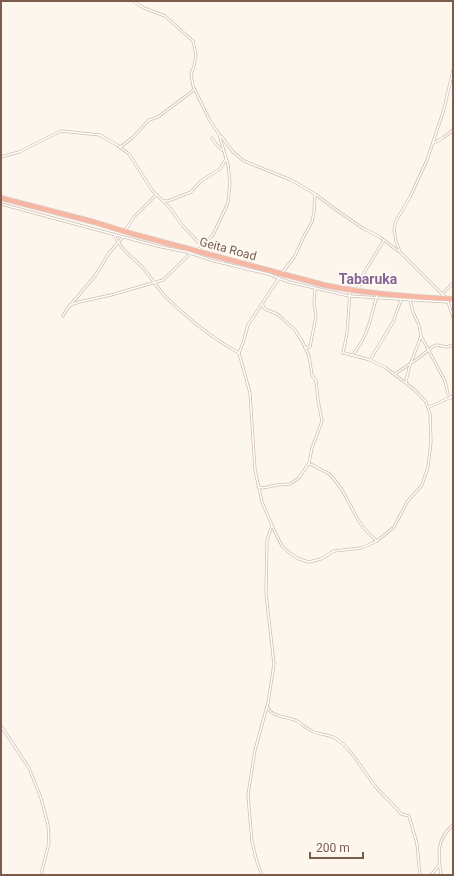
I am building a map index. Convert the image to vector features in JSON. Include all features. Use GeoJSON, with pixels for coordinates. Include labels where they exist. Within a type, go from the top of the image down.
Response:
{"type":"FeatureCollection","features":[{"type":"Feature","properties":{"kind":"highway","name":"Geita Road"},"geometry":{"type":"LineString","coordinates":[[1,198],[124,234],[280,276],[324,285],[350,293],[358,292],[376,296],[410,299],[447,301],[453,299]]}},
{"type":"Feature","properties":{"kind":"street"},"geometry":{"type":"LineString","coordinates":[[133,1],[149,10],[165,16],[192,39],[196,51],[196,61],[191,76],[194,90],[212,124],[233,152],[244,161],[284,176],[315,194],[335,209],[384,240],[400,252],[442,294],[447,301],[453,317]]}},
{"type":"Feature","properties":{"kind":"street"},"geometry":{"type":"LineString","coordinates":[[400,252],[396,241],[394,225],[421,173],[444,109],[453,70]]}},
{"type":"Feature","properties":{"kind":"street"},"geometry":{"type":"LineString","coordinates":[[120,147],[133,137],[149,120],[158,117],[194,90]]}},
{"type":"Feature","properties":{"kind":"street"},"geometry":{"type":"LineString","coordinates":[[432,144],[453,130]]}},
{"type":"Feature","properties":{"kind":"street"},"geometry":{"type":"LineString","coordinates":[[1,158],[19,152],[56,132],[63,131],[96,134],[120,147],[129,154],[146,183],[156,195],[164,201],[202,246]]}},
{"type":"Feature","properties":{"kind":"street"},"geometry":{"type":"LineString","coordinates":[[70,306],[79,302],[111,295],[163,280],[213,235],[228,203],[230,182],[230,171],[219,134]]}},
{"type":"Feature","properties":{"kind":"street"},"geometry":{"type":"LineString","coordinates":[[212,138],[223,151]]}},
{"type":"Feature","properties":{"kind":"street"},"geometry":{"type":"LineString","coordinates":[[164,201],[168,201],[191,192],[201,181],[218,170],[226,159]]}},
{"type":"Feature","properties":{"kind":"street"},"geometry":{"type":"LineString","coordinates":[[315,194],[312,222],[295,256],[248,325],[244,343],[239,353],[250,393],[254,466],[262,502],[285,549],[298,558],[309,562],[323,558],[334,551],[361,548],[377,541],[392,528],[407,502],[422,485],[428,467],[431,446],[430,414],[421,395],[395,374],[370,360],[344,353],[350,293]]}},
{"type":"Feature","properties":{"kind":"street"},"geometry":{"type":"LineString","coordinates":[[63,316],[95,276],[109,253],[124,234],[133,218],[156,195]]}},
{"type":"Feature","properties":{"kind":"street"},"geometry":{"type":"LineString","coordinates":[[1,204],[114,234],[124,234]]}},
{"type":"Feature","properties":{"kind":"street"},"geometry":{"type":"LineString","coordinates":[[114,234],[118,243],[147,272],[163,293],[198,327],[239,353]]}},
{"type":"Feature","properties":{"kind":"street"},"geometry":{"type":"LineString","coordinates":[[358,292],[365,271],[384,240]]}},
{"type":"Feature","properties":{"kind":"street"},"geometry":{"type":"LineString","coordinates":[[280,276],[293,283],[316,288],[376,296],[366,336],[352,355]]}},
{"type":"Feature","properties":{"kind":"street"},"geometry":{"type":"LineString","coordinates":[[442,294],[453,283]]}},
{"type":"Feature","properties":{"kind":"street"},"geometry":{"type":"LineString","coordinates":[[305,348],[310,347],[316,316],[314,303],[316,288]]}},
{"type":"Feature","properties":{"kind":"street"},"geometry":{"type":"LineString","coordinates":[[370,360],[393,322],[401,298]]}},
{"type":"Feature","properties":{"kind":"street"},"geometry":{"type":"LineString","coordinates":[[410,299],[413,312],[419,325],[421,336],[444,381],[448,394],[453,397]]}},
{"type":"Feature","properties":{"kind":"street"},"geometry":{"type":"LineString","coordinates":[[258,486],[263,488],[290,484],[298,478],[308,464],[322,421],[317,396],[316,381],[312,375],[309,356],[297,332],[280,316],[264,309],[262,304]]}},
{"type":"Feature","properties":{"kind":"street"},"geometry":{"type":"LineString","coordinates":[[406,382],[407,372],[421,336]]}},
{"type":"Feature","properties":{"kind":"street"},"geometry":{"type":"LineString","coordinates":[[395,374],[437,345],[447,347],[453,345]]}},
{"type":"Feature","properties":{"kind":"street"},"geometry":{"type":"LineString","coordinates":[[428,407],[453,397]]}},
{"type":"Feature","properties":{"kind":"street"},"geometry":{"type":"LineString","coordinates":[[308,464],[315,465],[332,478],[346,497],[360,523],[368,534],[377,541]]}},
{"type":"Feature","properties":{"kind":"street"},"geometry":{"type":"LineString","coordinates":[[262,875],[252,842],[248,795],[255,750],[267,707],[274,664],[266,594],[267,540],[272,525]]}},
{"type":"Feature","properties":{"kind":"street"},"geometry":{"type":"LineString","coordinates":[[267,707],[270,711],[279,716],[296,721],[311,731],[329,736],[340,742],[359,763],[377,788],[393,803],[401,814],[409,816],[416,842],[420,875]]}},
{"type":"Feature","properties":{"kind":"street"},"geometry":{"type":"LineString","coordinates":[[1,726],[29,768],[40,795],[48,825],[48,843],[41,875]]}},
{"type":"Feature","properties":{"kind":"street"},"geometry":{"type":"LineString","coordinates":[[441,875],[439,853],[441,840],[453,825]]}},
{"type":"Feature","properties":{"kind":"street"},"geometry":{"type":"LineString","coordinates":[[431,875],[440,864]]}},
{"type":"Feature","properties":{"kind":"district","name":"Tabaruka"},"geometry":{"type":"Point","coordinates":[368,279]}}]}
